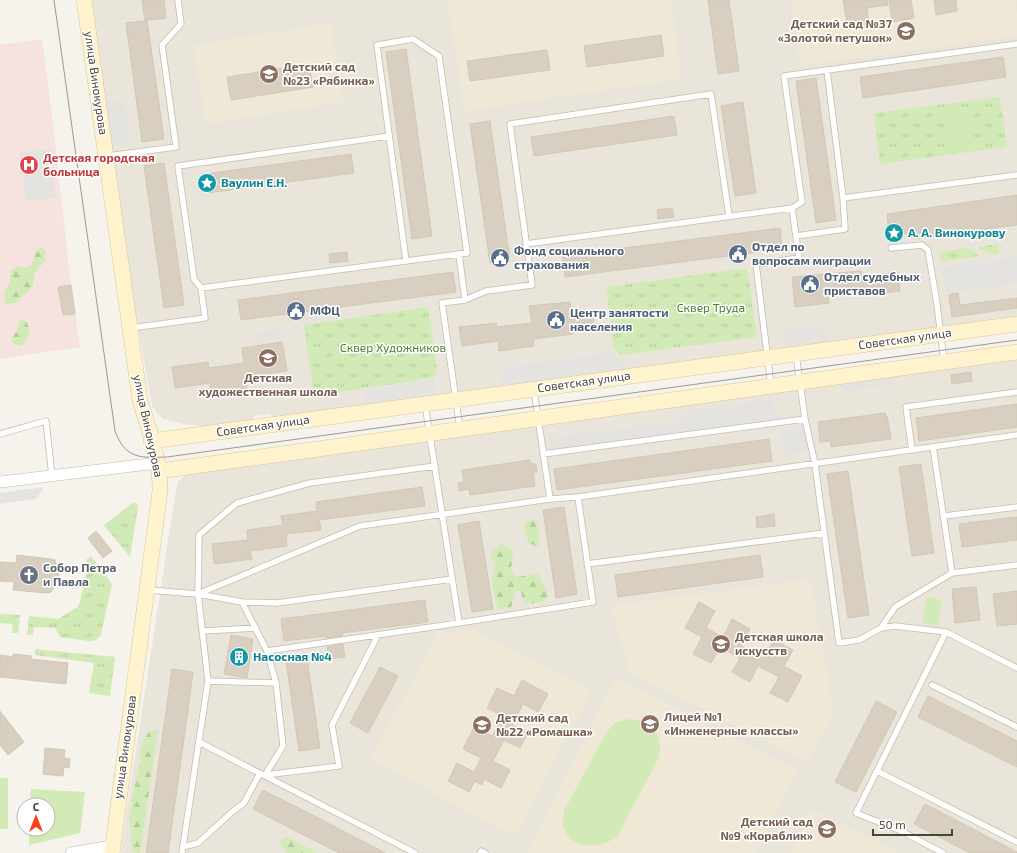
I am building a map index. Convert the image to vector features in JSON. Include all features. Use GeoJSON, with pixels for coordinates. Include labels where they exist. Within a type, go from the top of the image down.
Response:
{"type":"FeatureCollection","features":[{"type":"Feature","properties":{"kind":"main road","name":"улица Винокурова"},"geometry":{"type":"LineString","coordinates":[[84,0],[140,400],[158,467],[160,491],[112,849]]}},
{"type":"Feature","properties":{"kind":"main road","name":"Советская улица"},"geometry":{"type":"LineString","coordinates":[[151,441],[1017,324]]}},
{"type":"Feature","properties":{"kind":"main road"},"geometry":{"type":"LineString","coordinates":[[158,467],[460,429],[1017,352]]}},
{"type":"Feature","properties":{"kind":"street"},"geometry":{"type":"LineString","coordinates":[[0,482],[158,467]]}},
{"type":"Feature","properties":{"kind":"street"},"geometry":{"type":"LineString","coordinates":[[72,853],[112,849]]}},
{"type":"Feature","properties":{"kind":"lane"},"geometry":{"type":"LineString","coordinates":[[106,156],[176,147],[162,45],[181,24],[178,0]]}},
{"type":"Feature","properties":{"kind":"lane"},"geometry":{"type":"LineString","coordinates":[[201,288],[467,253],[439,56],[413,39],[377,45],[406,261]]}},
{"type":"Feature","properties":{"kind":"lane"},"geometry":{"type":"LineString","coordinates":[[526,244],[792,208],[802,202],[784,76],[1017,44]]}},
{"type":"Feature","properties":{"kind":"lane"},"geometry":{"type":"LineString","coordinates":[[796,236],[845,229],[843,198],[827,70]]}},
{"type":"Feature","properties":{"kind":"lane"},"geometry":{"type":"LineString","coordinates":[[460,429],[442,303],[466,300],[486,291],[532,285],[510,124],[711,94],[729,216]]}},
{"type":"Feature","properties":{"kind":"lane"},"geometry":{"type":"LineString","coordinates":[[130,328],[205,318],[201,288],[194,279],[178,166],[389,136]]}},
{"type":"Feature","properties":{"kind":"lane"},"geometry":{"type":"LineString","coordinates":[[843,198],[1017,175]]}},
{"type":"Feature","properties":{"kind":"lane"},"geometry":{"type":"LineString","coordinates":[[771,386],[756,264],[799,258],[792,208]]}},
{"type":"Feature","properties":{"kind":"lane"},"geometry":{"type":"LineString","coordinates":[[891,248],[922,245],[928,250],[944,362]]}},
{"type":"Feature","properties":{"kind":"lane"},"geometry":{"type":"LineString","coordinates":[[459,254],[466,300]]}},
{"type":"Feature","properties":{"kind":"lane"},"geometry":{"type":"LineString","coordinates":[[796,354],[805,419],[815,464],[839,643],[859,640],[881,628],[895,626],[946,632],[1017,668]]}},
{"type":"Feature","properties":{"kind":"lane"},"geometry":{"type":"LineString","coordinates":[[534,389],[550,499]]}},
{"type":"Feature","properties":{"kind":"lane"},"geometry":{"type":"LineString","coordinates":[[912,450],[906,407],[1017,392]]}},
{"type":"Feature","properties":{"kind":"lane"},"geometry":{"type":"LineString","coordinates":[[425,404],[459,623]]}},
{"type":"Feature","properties":{"kind":"lane"},"geometry":{"type":"LineString","coordinates":[[543,454],[805,419]]}},
{"type":"Feature","properties":{"kind":"lane"},"geometry":{"type":"LineString","coordinates":[[0,434],[46,421],[52,476]]}},
{"type":"Feature","properties":{"kind":"lane"},"geometry":{"type":"LineString","coordinates":[[198,594],[360,526],[550,499],[578,498],[1017,435]]}},
{"type":"Feature","properties":{"kind":"lane"},"geometry":{"type":"LineString","coordinates":[[933,447],[952,573]]}},
{"type":"Feature","properties":{"kind":"lane"},"geometry":{"type":"LineString","coordinates":[[183,850],[208,680],[198,594],[199,535],[238,503],[310,483],[435,466]]}},
{"type":"Feature","properties":{"kind":"lane"},"geometry":{"type":"LineString","coordinates":[[267,651],[593,602],[578,498]]}},
{"type":"Feature","properties":{"kind":"lane"},"geometry":{"type":"LineString","coordinates":[[944,516],[1017,507]]}},
{"type":"Feature","properties":{"kind":"lane"},"geometry":{"type":"LineString","coordinates":[[587,564],[824,533]]}},
{"type":"Feature","properties":{"kind":"lane"},"geometry":{"type":"LineString","coordinates":[[881,628],[895,607],[952,573],[1017,565]]}},
{"type":"Feature","properties":{"kind":"lane"},"geometry":{"type":"LineString","coordinates":[[147,590],[198,594],[242,602],[277,603],[452,579]]}},
{"type":"Feature","properties":{"kind":"lane"},"geometry":{"type":"LineString","coordinates":[[183,850],[198,843],[244,803],[262,774],[283,746],[276,683],[267,651],[242,602]]}},
{"type":"Feature","properties":{"kind":"lane"},"geometry":{"type":"LineString","coordinates":[[202,631],[256,628]]}},
{"type":"Feature","properties":{"kind":"lane"},"geometry":{"type":"LineString","coordinates":[[943,853],[901,831],[856,813],[946,632]]}},
{"type":"Feature","properties":{"kind":"lane"},"geometry":{"type":"LineString","coordinates":[[262,774],[339,766],[332,725],[378,635]]}},
{"type":"Feature","properties":{"kind":"lane"},"geometry":{"type":"LineString","coordinates":[[208,680],[276,683]]}},
{"type":"Feature","properties":{"kind":"lane"},"geometry":{"type":"LineString","coordinates":[[932,685],[1017,727]]}},
{"type":"Feature","properties":{"kind":"lane"},"geometry":{"type":"LineString","coordinates":[[199,742],[415,853]]}},
{"type":"Feature","properties":{"kind":"lane"},"geometry":{"type":"LineString","coordinates":[[876,771],[1017,842]]}},
{"type":"Feature","properties":{"kind":"lane"},"geometry":{"type":"LineString","coordinates":[[480,853],[481,851],[485,853]]}},
{"type":"Feature","properties":{"kind":"shaded area"},"geometry":{"type":"Polygon","coordinates":[[[89,0],[1017,0],[1017,316],[828,342],[825,324],[785,329],[787,348],[626,369],[613,352],[505,366],[499,387],[437,395],[434,378],[362,389],[364,406],[274,418],[269,414],[254,416],[252,421],[210,427],[183,424],[163,419],[152,406],[138,326],[131,318],[89,0]]]}},
{"type":"Feature","properties":{"kind":"shaded area"},"geometry":{"type":"Polygon","coordinates":[[[462,0],[671,0],[682,79],[464,111],[448,2],[462,0]]]}},
{"type":"Feature","properties":{"kind":"shaded area","name":"Детский сад №37 «Золотой петушок»"},"geometry":{"type":"Polygon","coordinates":[[[791,0],[1015,0],[1017,36],[800,66],[791,0]]]}},
{"type":"Feature","properties":{"kind":"shaded area","name":"Детский сад №23 «Рябинка»"},"geometry":{"type":"Polygon","coordinates":[[[331,23],[344,102],[206,124],[193,45],[331,23]]]}},
{"type":"Feature","properties":{"kind":"shaded area","name":"Детская городская больница"},"geometry":{"type":"Polygon","coordinates":[[[42,39],[71,285],[58,287],[63,315],[75,314],[80,347],[0,359],[0,45],[42,39]]]}},
{"type":"Feature","properties":{"kind":"shaded area"},"geometry":{"type":"Polygon","coordinates":[[[124,99],[130,143],[111,146],[104,102],[124,99]]]}},
{"type":"Feature","properties":{"kind":"shaded area"},"geometry":{"type":"Polygon","coordinates":[[[50,149],[56,198],[26,201],[20,153],[50,149]]]}},
{"type":"Feature","properties":{"kind":"shaded area"},"geometry":{"type":"Polygon","coordinates":[[[1017,257],[1017,283],[946,294],[942,268],[1017,257]]]}},
{"type":"Feature","properties":{"kind":"shaded area"},"geometry":{"type":"Polygon","coordinates":[[[322,309],[324,322],[304,325],[303,312],[322,309]]]}},
{"type":"Feature","properties":{"kind":"shaded area"},"geometry":{"type":"Polygon","coordinates":[[[825,324],[828,342],[787,348],[784,329],[825,324]]]}},
{"type":"Feature","properties":{"kind":"shaded area"},"geometry":{"type":"Polygon","coordinates":[[[284,329],[285,338],[256,342],[255,333],[284,329]]]}},
{"type":"Feature","properties":{"kind":"shaded area"},"geometry":{"type":"Polygon","coordinates":[[[613,352],[626,369],[499,387],[504,366],[613,352]]]}},
{"type":"Feature","properties":{"kind":"shaded area"},"geometry":{"type":"Polygon","coordinates":[[[1017,356],[1017,853],[121,853],[175,496],[178,482],[186,474],[1017,356]]]}},
{"type":"Feature","properties":{"kind":"shaded area"},"geometry":{"type":"Polygon","coordinates":[[[899,371],[892,385],[845,391],[832,380],[899,371]]]}},
{"type":"Feature","properties":{"kind":"shaded area"},"geometry":{"type":"Polygon","coordinates":[[[434,378],[437,395],[364,406],[362,389],[434,378]]]}},
{"type":"Feature","properties":{"kind":"shaded area"},"geometry":{"type":"Polygon","coordinates":[[[770,400],[783,422],[550,453],[549,438],[682,421],[688,411],[770,400]]]}},
{"type":"Feature","properties":{"kind":"shaded area"},"geometry":{"type":"Polygon","coordinates":[[[807,427],[812,450],[783,455],[780,432],[807,427]]]}},
{"type":"Feature","properties":{"kind":"shaded area"},"geometry":{"type":"Polygon","coordinates":[[[44,487],[36,499],[0,504],[0,493],[44,487]]]}},
{"type":"Feature","properties":{"kind":"shaded area","name":"Детская школа искусств"},"geometry":{"type":"Polygon","coordinates":[[[810,579],[834,712],[807,763],[629,672],[611,606],[810,579]]]}},
{"type":"Feature","properties":{"kind":"shaded area","name":"Детский сад №22 «Ромашка»"},"geometry":{"type":"Polygon","coordinates":[[[472,629],[592,690],[515,837],[371,759],[437,634],[472,629]]]}},
{"type":"Feature","properties":{"kind":"shaded area","name":"Лицей №1 «Инженерные классы»"},"geometry":{"type":"Polygon","coordinates":[[[616,678],[797,770],[755,853],[527,853],[616,678]]]}},
{"type":"Feature","properties":{"kind":"shaded area","name":"Детский сад №9 «Кораблик»"},"geometry":{"type":"Polygon","coordinates":[[[812,809],[892,849],[899,853],[790,853],[812,809]]]}},
{"type":"Feature","properties":{"kind":"green space"},"geometry":{"type":"Polygon","coordinates":[[[1000,97],[1007,147],[880,164],[874,113],[1000,97]]]}},
{"type":"Feature","properties":{"kind":"green space"},"geometry":{"type":"Polygon","coordinates":[[[966,107],[971,146],[948,149],[943,110],[966,107]]]}},
{"type":"Feature","properties":{"kind":"green space"},"geometry":{"type":"Polygon","coordinates":[[[998,244],[999,254],[991,255],[979,248],[979,247],[998,244]]]}},
{"type":"Feature","properties":{"kind":"green space"},"geometry":{"type":"Polygon","coordinates":[[[43,248],[46,251],[45,261],[35,272],[33,286],[16,303],[6,304],[4,293],[10,283],[11,271],[18,266],[24,268],[31,266],[36,251],[43,248]]]}},
{"type":"Feature","properties":{"kind":"green space"},"geometry":{"type":"Polygon","coordinates":[[[968,248],[979,256],[941,262],[939,252],[968,248]]]}},
{"type":"Feature","properties":{"kind":"green space","name":"Сквер Труда"},"geometry":{"type":"Polygon","coordinates":[[[747,268],[757,337],[620,355],[613,346],[606,287],[747,268]]]}},
{"type":"Feature","properties":{"kind":"green space","name":"Сквер Художников"},"geometry":{"type":"Polygon","coordinates":[[[428,307],[437,369],[434,378],[314,396],[304,325],[428,307]]]}},
{"type":"Feature","properties":{"kind":"green space"},"geometry":{"type":"Polygon","coordinates":[[[25,320],[29,327],[29,335],[26,342],[19,346],[13,343],[12,338],[17,331],[20,321],[25,320]]]}},
{"type":"Feature","properties":{"kind":"green space"},"geometry":{"type":"Polygon","coordinates":[[[134,502],[138,507],[130,557],[104,525],[134,502]]]}},
{"type":"Feature","properties":{"kind":"green space"},"geometry":{"type":"Polygon","coordinates":[[[531,520],[537,521],[539,545],[537,547],[529,543],[524,531],[525,523],[531,520]]]}},
{"type":"Feature","properties":{"kind":"green space"},"geometry":{"type":"Polygon","coordinates":[[[501,544],[507,546],[513,552],[511,570],[516,577],[538,573],[546,589],[548,596],[546,598],[538,602],[526,603],[522,598],[521,591],[515,591],[511,608],[498,609],[493,581],[496,565],[491,557],[491,551],[501,544]]]}},
{"type":"Feature","properties":{"kind":"green space"},"geometry":{"type":"Polygon","coordinates":[[[91,556],[112,584],[101,635],[95,640],[89,641],[60,637],[55,628],[34,627],[33,635],[27,635],[29,616],[58,619],[79,606],[88,568],[86,560],[91,556]]]}},
{"type":"Feature","properties":{"kind":"green space"},"geometry":{"type":"Polygon","coordinates":[[[927,597],[942,600],[937,626],[922,623],[927,597]]]}},
{"type":"Feature","properties":{"kind":"green space"},"geometry":{"type":"Polygon","coordinates":[[[0,614],[20,615],[18,633],[12,633],[13,624],[0,623],[0,614]]]}},
{"type":"Feature","properties":{"kind":"green space"},"geometry":{"type":"Polygon","coordinates":[[[35,649],[115,657],[110,696],[89,693],[94,663],[35,655],[35,649]]]}},
{"type":"Feature","properties":{"kind":"green space"},"geometry":{"type":"Polygon","coordinates":[[[629,719],[644,722],[654,729],[659,741],[659,757],[617,837],[598,845],[579,844],[571,839],[566,832],[563,823],[564,811],[606,733],[615,723],[629,719]]]}},
{"type":"Feature","properties":{"kind":"green space"},"geometry":{"type":"Polygon","coordinates":[[[149,731],[158,731],[140,853],[133,852],[129,818],[140,763],[141,746],[149,731]]]}},
{"type":"Feature","properties":{"kind":"green space"},"geometry":{"type":"Polygon","coordinates":[[[0,778],[8,778],[8,829],[0,829],[0,778]]]}},
{"type":"Feature","properties":{"kind":"green space"},"geometry":{"type":"Polygon","coordinates":[[[31,789],[85,792],[80,833],[29,845],[29,837],[56,837],[56,797],[30,797],[31,789]]]}},
{"type":"Feature","properties":{"kind":"green space"},"geometry":{"type":"Polygon","coordinates":[[[284,837],[318,853],[287,853],[279,843],[284,837]]]}},
{"type":"Feature","properties":{"kind":"building"},"geometry":{"type":"Polygon","coordinates":[[[142,0],[164,0],[166,18],[147,20],[164,139],[142,142],[126,23],[145,21],[142,0]]]}},
{"type":"Feature","properties":{"kind":"building"},"geometry":{"type":"Polygon","coordinates":[[[708,0],[729,0],[739,71],[718,74],[708,0]]]}},
{"type":"Feature","properties":{"kind":"building"},"geometry":{"type":"Polygon","coordinates":[[[843,0],[887,0],[888,5],[867,8],[869,26],[848,29],[843,0]]]}},
{"type":"Feature","properties":{"kind":"building"},"geometry":{"type":"Polygon","coordinates":[[[889,0],[911,0],[914,18],[892,22],[889,0]]]}},
{"type":"Feature","properties":{"kind":"building"},"geometry":{"type":"Polygon","coordinates":[[[934,0],[956,0],[957,11],[936,15],[934,0]]]}},
{"type":"Feature","properties":{"kind":"building"},"geometry":{"type":"Polygon","coordinates":[[[661,35],[664,56],[587,67],[584,46],[661,35]]]}},
{"type":"Feature","properties":{"kind":"building"},"geometry":{"type":"Polygon","coordinates":[[[406,49],[432,236],[412,239],[386,52],[406,49]]]}},
{"type":"Feature","properties":{"kind":"building"},"geometry":{"type":"Polygon","coordinates":[[[547,50],[550,70],[470,81],[467,61],[547,50]]]}},
{"type":"Feature","properties":{"kind":"building"},"geometry":{"type":"Polygon","coordinates":[[[1003,57],[1006,77],[863,98],[860,77],[1003,57]]]}},
{"type":"Feature","properties":{"kind":"building"},"geometry":{"type":"Polygon","coordinates":[[[309,64],[313,87],[231,100],[227,77],[309,64]]]}},
{"type":"Feature","properties":{"kind":"building"},"geometry":{"type":"Polygon","coordinates":[[[816,78],[836,220],[816,223],[796,81],[816,78]]]}},
{"type":"Feature","properties":{"kind":"building"},"geometry":{"type":"Polygon","coordinates":[[[743,102],[756,193],[735,196],[721,106],[743,102]]]}},
{"type":"Feature","properties":{"kind":"building"},"geometry":{"type":"Polygon","coordinates":[[[674,116],[677,135],[534,156],[531,137],[674,116]]]}},
{"type":"Feature","properties":{"kind":"building"},"geometry":{"type":"Polygon","coordinates":[[[490,121],[510,260],[490,263],[470,124],[490,121]]]}},
{"type":"Feature","properties":{"kind":"building"},"geometry":{"type":"Polygon","coordinates":[[[351,154],[354,173],[208,193],[205,174],[351,154]]]}},
{"type":"Feature","properties":{"kind":"building"},"geometry":{"type":"Polygon","coordinates":[[[164,163],[184,305],[164,308],[144,166],[164,163]]]}},
{"type":"Feature","properties":{"kind":"building"},"geometry":{"type":"Polygon","coordinates":[[[1017,195],[1017,225],[915,239],[902,232],[889,233],[887,214],[1017,195]]]}},
{"type":"Feature","properties":{"kind":"building"},"geometry":{"type":"Polygon","coordinates":[[[672,208],[674,217],[658,219],[657,210],[672,208]]]}},
{"type":"Feature","properties":{"kind":"building"},"geometry":{"type":"Polygon","coordinates":[[[780,228],[782,249],[565,277],[562,256],[780,228]]]}},
{"type":"Feature","properties":{"kind":"building"},"geometry":{"type":"Polygon","coordinates":[[[347,252],[348,261],[330,263],[329,254],[347,252]]]}},
{"type":"Feature","properties":{"kind":"building"},"geometry":{"type":"Polygon","coordinates":[[[861,271],[862,277],[898,272],[900,291],[865,295],[864,291],[828,295],[829,303],[795,307],[792,277],[861,271]]]}},
{"type":"Feature","properties":{"kind":"building"},"geometry":{"type":"Polygon","coordinates":[[[453,272],[456,292],[241,320],[238,300],[453,272]]]}},
{"type":"Feature","properties":{"kind":"building"},"geometry":{"type":"Polygon","coordinates":[[[71,285],[75,314],[63,315],[58,287],[71,285]]]}},
{"type":"Feature","properties":{"kind":"building"},"geometry":{"type":"Polygon","coordinates":[[[958,293],[960,305],[1017,298],[1017,308],[952,317],[949,295],[958,293]]]}},
{"type":"Feature","properties":{"kind":"building"},"geometry":{"type":"Polygon","coordinates":[[[570,302],[572,317],[593,315],[594,322],[572,325],[573,334],[533,339],[534,346],[499,351],[498,341],[462,346],[459,327],[496,323],[497,327],[532,323],[529,306],[570,302]]]}},
{"type":"Feature","properties":{"kind":"building"},"geometry":{"type":"Polygon","coordinates":[[[282,342],[287,371],[246,377],[247,388],[211,393],[210,383],[175,388],[172,367],[208,362],[209,368],[244,363],[242,348],[282,342]]]}},
{"type":"Feature","properties":{"kind":"building"},"geometry":{"type":"Polygon","coordinates":[[[971,372],[972,381],[952,384],[951,375],[971,372]]]}},
{"type":"Feature","properties":{"kind":"building"},"geometry":{"type":"Polygon","coordinates":[[[1017,404],[1017,427],[919,441],[916,418],[1017,404]]]}},
{"type":"Feature","properties":{"kind":"building"},"geometry":{"type":"Polygon","coordinates":[[[885,413],[887,416],[891,439],[831,447],[830,441],[820,442],[818,422],[885,413]]]}},
{"type":"Feature","properties":{"kind":"building"},"geometry":{"type":"Polygon","coordinates":[[[769,439],[772,461],[557,490],[554,469],[769,439]]]}},
{"type":"Feature","properties":{"kind":"building"},"geometry":{"type":"Polygon","coordinates":[[[530,460],[531,464],[536,464],[537,472],[533,472],[535,486],[470,495],[469,489],[459,491],[458,483],[464,482],[462,470],[530,460]]]}},
{"type":"Feature","properties":{"kind":"building"},"geometry":{"type":"Polygon","coordinates":[[[921,464],[934,553],[912,556],[899,467],[921,464]]]}},
{"type":"Feature","properties":{"kind":"building"},"geometry":{"type":"Polygon","coordinates":[[[848,471],[869,615],[848,618],[827,474],[848,471]]]}},
{"type":"Feature","properties":{"kind":"building"},"geometry":{"type":"Polygon","coordinates":[[[422,487],[425,506],[319,520],[321,530],[286,534],[287,546],[250,551],[252,559],[214,564],[212,544],[248,540],[247,530],[283,525],[281,516],[317,511],[316,502],[422,487]]]}},
{"type":"Feature","properties":{"kind":"building"},"geometry":{"type":"Polygon","coordinates":[[[564,507],[577,594],[556,598],[543,510],[564,507]]]}},
{"type":"Feature","properties":{"kind":"building"},"geometry":{"type":"Polygon","coordinates":[[[774,514],[775,526],[757,528],[756,517],[774,514]]]}},
{"type":"Feature","properties":{"kind":"building"},"geometry":{"type":"Polygon","coordinates":[[[1017,517],[1017,540],[962,547],[959,524],[1017,517]]]}},
{"type":"Feature","properties":{"kind":"building"},"geometry":{"type":"Polygon","coordinates":[[[479,521],[493,609],[472,612],[458,525],[479,521]]]}},
{"type":"Feature","properties":{"kind":"building"},"geometry":{"type":"Polygon","coordinates":[[[96,531],[112,551],[103,558],[88,538],[96,531]]]}},
{"type":"Feature","properties":{"kind":"building","name":"Собор Петра и Павла"},"geometry":{"type":"Polygon","coordinates":[[[17,555],[55,560],[59,576],[51,592],[47,593],[13,590],[14,582],[0,581],[0,562],[16,563],[17,555]]]}},
{"type":"Feature","properties":{"kind":"building"},"geometry":{"type":"Polygon","coordinates":[[[760,555],[763,577],[618,597],[615,575],[760,555]]]}},
{"type":"Feature","properties":{"kind":"building"},"geometry":{"type":"Polygon","coordinates":[[[976,587],[980,620],[955,623],[952,589],[976,587]]]}},
{"type":"Feature","properties":{"kind":"building"},"geometry":{"type":"Polygon","coordinates":[[[1017,591],[1017,624],[997,626],[993,594],[1017,591]]]}},
{"type":"Feature","properties":{"kind":"building"},"geometry":{"type":"Polygon","coordinates":[[[425,600],[428,622],[342,633],[342,636],[326,638],[325,636],[284,641],[281,619],[425,600]]]}},
{"type":"Feature","properties":{"kind":"building"},"geometry":{"type":"Polygon","coordinates":[[[699,602],[715,611],[706,628],[723,637],[732,619],[750,629],[741,646],[764,658],[774,640],[793,650],[784,666],[802,676],[788,702],[770,693],[779,677],[758,666],[750,682],[732,672],[740,658],[720,647],[711,663],[693,654],[702,637],[685,628],[699,602]]]}},
{"type":"Feature","properties":{"kind":"building","name":"Насосная №4"},"geometry":{"type":"Polygon","coordinates":[[[231,635],[253,639],[247,678],[224,674],[231,635]]]}},
{"type":"Feature","properties":{"kind":"building"},"geometry":{"type":"Polygon","coordinates":[[[343,644],[345,657],[329,659],[327,647],[343,644]]]}},
{"type":"Feature","properties":{"kind":"building"},"geometry":{"type":"Polygon","coordinates":[[[13,654],[31,656],[31,659],[68,663],[66,684],[0,677],[0,655],[13,657],[13,654]]]}},
{"type":"Feature","properties":{"kind":"building"},"geometry":{"type":"Polygon","coordinates":[[[307,658],[320,748],[299,751],[286,661],[307,658]]]}},
{"type":"Feature","properties":{"kind":"building"},"geometry":{"type":"Polygon","coordinates":[[[380,667],[398,676],[368,733],[350,723],[380,667]]]}},
{"type":"Feature","properties":{"kind":"building"},"geometry":{"type":"Polygon","coordinates":[[[172,669],[193,672],[168,853],[146,853],[172,669]]]}},
{"type":"Feature","properties":{"kind":"building"},"geometry":{"type":"Polygon","coordinates":[[[522,680],[548,694],[538,712],[523,704],[512,725],[528,733],[520,748],[504,740],[493,761],[510,770],[501,788],[484,779],[482,785],[475,781],[469,792],[448,781],[457,763],[474,772],[481,758],[463,749],[474,727],[492,736],[503,716],[487,708],[497,688],[514,696],[522,680]]]}},
{"type":"Feature","properties":{"kind":"building"},"geometry":{"type":"Polygon","coordinates":[[[928,696],[1017,741],[1017,767],[918,717],[928,696]]]}},
{"type":"Feature","properties":{"kind":"building"},"geometry":{"type":"Polygon","coordinates":[[[876,701],[897,712],[856,792],[835,782],[876,701]]]}},
{"type":"Feature","properties":{"kind":"building"},"geometry":{"type":"Polygon","coordinates":[[[0,711],[24,742],[8,755],[0,745],[0,711]]]}},
{"type":"Feature","properties":{"kind":"building"},"geometry":{"type":"Polygon","coordinates":[[[45,748],[65,750],[64,758],[70,759],[69,768],[64,767],[63,776],[43,774],[45,748]]]}},
{"type":"Feature","properties":{"kind":"building"},"geometry":{"type":"Polygon","coordinates":[[[263,790],[385,853],[339,853],[253,809],[263,790]]]}},
{"type":"Feature","properties":{"kind":"building"},"geometry":{"type":"Polygon","coordinates":[[[925,804],[1017,853],[970,853],[914,824],[925,804]]]}},
{"type":"Feature","properties":{"kind":"tram line"},"geometry":{"type":"LineString","coordinates":[[54,0],[115,431],[124,447],[135,455],[142,457],[167,457],[1017,340]]}},
{"type":"Feature","properties":{"kind":"place","name":"Детский сад №37 «Золотой петушок»"},"geometry":{"type":"Point","coordinates":[906,31]}},
{"type":"Feature","properties":{"kind":"place","name":"Детский сад №23 «Рябинка»"},"geometry":{"type":"Point","coordinates":[269,74]}},
{"type":"Feature","properties":{"kind":"place","name":"Детская городская больница"},"geometry":{"type":"Point","coordinates":[29,165]}},
{"type":"Feature","properties":{"kind":"place","name":"Ваулин Е.Н."},"geometry":{"type":"Point","coordinates":[207,183]}},
{"type":"Feature","properties":{"kind":"place","name":"А. А. Винокурову"},"geometry":{"type":"Point","coordinates":[894,233]}},
{"type":"Feature","properties":{"kind":"place","name":"Отдел по вопросам миграции"},"geometry":{"type":"Point","coordinates":[738,254]}},
{"type":"Feature","properties":{"kind":"place","name":"Фонд социального страхования"},"geometry":{"type":"Point","coordinates":[500,258]}},
{"type":"Feature","properties":{"kind":"place","name":"Отдел судебных приставов"},"geometry":{"type":"Point","coordinates":[810,284]}},
{"type":"Feature","properties":{"kind":"place","name":"МФЦ"},"geometry":{"type":"Point","coordinates":[296,311]}},
{"type":"Feature","properties":{"kind":"place","name":"Центр занятости населения"},"geometry":{"type":"Point","coordinates":[556,320]}},
{"type":"Feature","properties":{"kind":"place","name":"Детская художественная школа"},"geometry":{"type":"Point","coordinates":[268,358]}},
{"type":"Feature","properties":{"kind":"place","name":"Собор Петра и Павла"},"geometry":{"type":"Point","coordinates":[29,575]}},
{"type":"Feature","properties":{"kind":"place","name":"Детская школа искусств"},"geometry":{"type":"Point","coordinates":[721,644]}},
{"type":"Feature","properties":{"kind":"place","name":"Насосная №4"},"geometry":{"type":"Point","coordinates":[239,657]}},
{"type":"Feature","properties":{"kind":"place","name":"Лицей №1 «Инженерные классы»"},"geometry":{"type":"Point","coordinates":[650,724]}},
{"type":"Feature","properties":{"kind":"place","name":"Детский сад №22 «Ромашка»"},"geometry":{"type":"Point","coordinates":[482,725]}},
{"type":"Feature","properties":{"kind":"place","name":"Детский сад №9 «Кораблик»"},"geometry":{"type":"Point","coordinates":[827,829]}}]}
